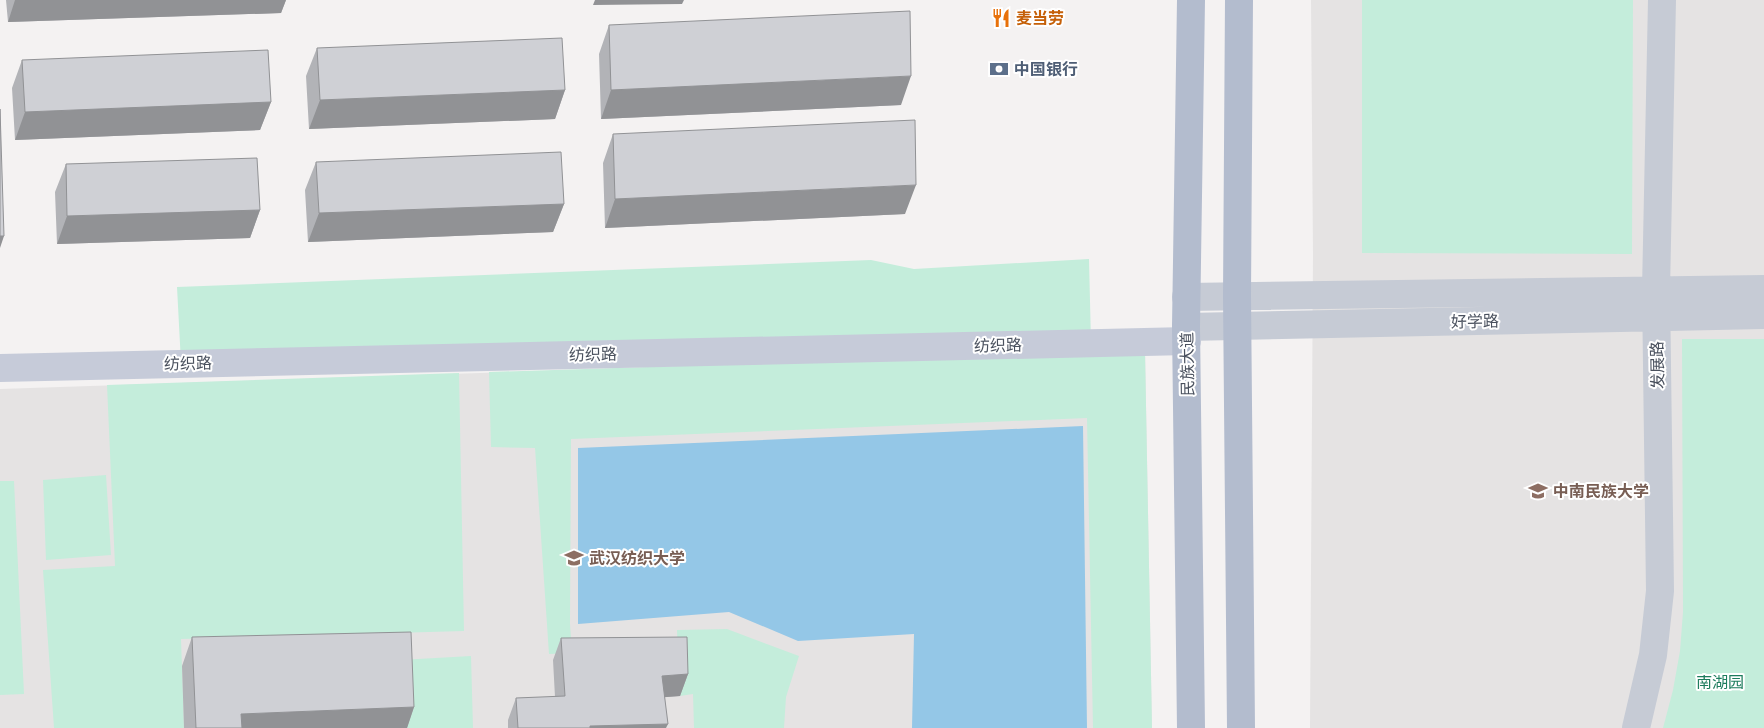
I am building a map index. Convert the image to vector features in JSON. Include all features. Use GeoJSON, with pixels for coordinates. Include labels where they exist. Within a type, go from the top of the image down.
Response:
{"type":"FeatureCollection","features":[{"type":"Feature","properties":{"kind":"main road","name":"民族大道"},"geometry":{"type":"LineString","coordinates":[[1191,728],[1186,297],[1192,0]]}},
{"type":"Feature","properties":{"kind":"main road"},"geometry":{"type":"LineString","coordinates":[[1239,0],[1237,296],[1241,728]]}},
{"type":"Feature","properties":{"kind":"main road","name":"纺织路"},"geometry":{"type":"LineString","coordinates":[[0,368],[1186,334]]}},
{"type":"Feature","properties":{"kind":"street","name":"发展路"},"geometry":{"type":"LineString","coordinates":[[1636,728],[1653,655],[1660,591],[1656,290],[1662,0]]}},
{"type":"Feature","properties":{"kind":"street","name":"好学路"},"geometry":{"type":"LineString","coordinates":[[1186,297],[1764,289]]}},
{"type":"Feature","properties":{"kind":"street","name":"好学路"},"geometry":{"type":"LineString","coordinates":[[1186,334],[1238,326],[1764,315]]}},
{"type":"Feature","properties":{"kind":"shaded area","name":"中南民族大学"},"geometry":{"type":"Polygon","coordinates":[[[1311,0],[1764,0],[1764,728],[1310,728],[1313,255],[1311,0]]]}},
{"type":"Feature","properties":{"kind":"shaded area","name":"武汉纺织大学"},"geometry":{"type":"Polygon","coordinates":[[[1145,351],[1152,728],[0,728],[0,389],[1145,351]]]}},
{"type":"Feature","properties":{"kind":"green space"},"geometry":{"type":"Polygon","coordinates":[[[1362,0],[1633,0],[1632,254],[1362,253],[1362,0]]]}},
{"type":"Feature","properties":{"kind":"green space"},"geometry":{"type":"Polygon","coordinates":[[[1089,259],[1091,343],[181,363],[177,287],[871,260],[914,269],[1089,259]]]}},
{"type":"Feature","properties":{"kind":"green space","name":"南湖园"},"geometry":{"type":"Polygon","coordinates":[[[1682,339],[1764,339],[1764,728],[1663,728],[1673,690],[1680,651],[1683,612],[1682,339]]]}},
{"type":"Feature","properties":{"kind":"green space"},"geometry":{"type":"Polygon","coordinates":[[[1145,351],[1152,728],[1093,728],[1087,418],[571,439],[570,624],[572,653],[549,654],[535,448],[491,447],[489,372],[1145,351]]]}},
{"type":"Feature","properties":{"kind":"green space"},"geometry":{"type":"Polygon","coordinates":[[[459,373],[464,631],[181,639],[184,728],[54,728],[43,570],[115,566],[107,385],[459,373]]]}},
{"type":"Feature","properties":{"kind":"green space"},"geometry":{"type":"Polygon","coordinates":[[[106,475],[111,555],[46,560],[43,480],[106,475]]]}},
{"type":"Feature","properties":{"kind":"green space"},"geometry":{"type":"Polygon","coordinates":[[[0,481],[14,481],[24,694],[0,695],[0,481]]]}},
{"type":"Feature","properties":{"kind":"green space"},"geometry":{"type":"Polygon","coordinates":[[[727,629],[799,656],[786,697],[784,728],[694,728],[693,694],[680,696],[677,630],[727,629]]]}},
{"type":"Feature","properties":{"kind":"green space"},"geometry":{"type":"Polygon","coordinates":[[[471,656],[473,728],[404,728],[400,660],[471,656]]]}},
{"type":"Feature","properties":{"kind":"water"},"geometry":{"type":"Polygon","coordinates":[[[1083,426],[1087,728],[912,728],[914,634],[798,641],[729,612],[578,624],[578,448],[1083,426]]]}},
{"type":"Feature","properties":{"kind":"building"},"geometry":{"type":"Polygon","coordinates":[[[910,11],[911,76],[611,90],[609,25],[910,11]]]}},
{"type":"Feature","properties":{"kind":"building"},"geometry":{"type":"Polygon","coordinates":[[[562,38],[565,90],[320,100],[317,48],[562,38]]]}},
{"type":"Feature","properties":{"kind":"building"},"geometry":{"type":"Polygon","coordinates":[[[268,50],[271,102],[25,112],[22,60],[268,50]]]}},
{"type":"Feature","properties":{"kind":"building"},"geometry":{"type":"Polygon","coordinates":[[[0,109],[4,236],[0,236],[0,109]]]}},
{"type":"Feature","properties":{"kind":"building"},"geometry":{"type":"Polygon","coordinates":[[[915,120],[916,185],[615,199],[613,134],[915,120]]]}},
{"type":"Feature","properties":{"kind":"building"},"geometry":{"type":"Polygon","coordinates":[[[561,152],[564,204],[319,213],[316,162],[561,152]]]}},
{"type":"Feature","properties":{"kind":"building"},"geometry":{"type":"Polygon","coordinates":[[[257,158],[260,210],[67,216],[66,164],[257,158]]]}},
{"type":"Feature","properties":{"kind":"building"},"geometry":{"type":"Polygon","coordinates":[[[411,632],[414,707],[241,714],[242,728],[196,728],[192,637],[411,632]]]}},
{"type":"Feature","properties":{"kind":"building"},"geometry":{"type":"Polygon","coordinates":[[[687,637],[688,674],[662,676],[668,724],[590,726],[590,728],[518,728],[516,698],[565,696],[561,638],[687,637]]]}},
{"type":"Feature","properties":{"kind":"place","name":"麦当劳"},"geometry":{"type":"Point","coordinates":[1001,18]}},
{"type":"Feature","properties":{"kind":"place","name":"中国银行"},"geometry":{"type":"Point","coordinates":[999,69]}},
{"type":"Feature","properties":{"kind":"place","name":"中南民族大学"},"geometry":{"type":"Point","coordinates":[1538,491]}},
{"type":"Feature","properties":{"kind":"place","name":"武汉纺织大学"},"geometry":{"type":"Point","coordinates":[574,558]}}]}
